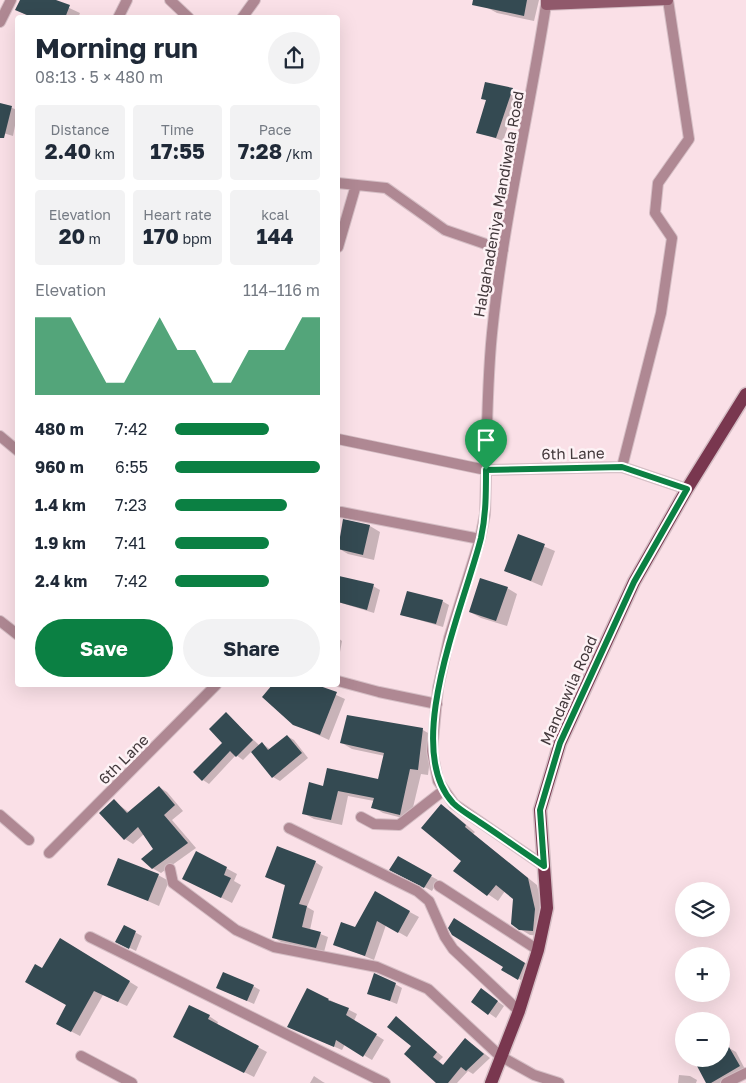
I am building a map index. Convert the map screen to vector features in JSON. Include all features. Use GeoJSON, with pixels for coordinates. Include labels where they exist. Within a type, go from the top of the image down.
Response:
{"type":"FeatureCollection","features":[{"type":"Feature","properties":{"kind":"main road","name":"Mandawila Road"},"geometry":{"type":"LineString","coordinates":[[491,1083],[519,1011],[538,950],[546,908],[540,810],[560,743],[634,582],[687,489],[746,394]]}},
{"type":"Feature","properties":{"kind":"street"},"geometry":{"type":"LineString","coordinates":[[0,22],[11,0]]}},
{"type":"Feature","properties":{"kind":"street"},"geometry":{"type":"LineString","coordinates":[[120,15],[128,0]]}},
{"type":"Feature","properties":{"kind":"street"},"geometry":{"type":"LineString","coordinates":[[170,0],[186,15]]}},
{"type":"Feature","properties":{"kind":"street"},"geometry":{"type":"LineString","coordinates":[[244,15],[255,0]]}},
{"type":"Feature","properties":{"kind":"street"},"geometry":{"type":"LineString","coordinates":[[546,2],[668,0],[689,139],[658,183],[654,213],[672,238],[661,313],[622,467]]}},
{"type":"Feature","properties":{"kind":"street","name":"Halgahadeniya Mandiwala Road"},"geometry":{"type":"LineString","coordinates":[[444,790],[438,781],[432,751],[437,704],[449,638],[480,539],[485,514],[492,334],[503,250],[533,91],[546,2]]}},
{"type":"Feature","properties":{"kind":"street"},"geometry":{"type":"LineString","coordinates":[[340,183],[386,188],[445,230],[503,250]]}},
{"type":"Feature","properties":{"kind":"street"},"geometry":{"type":"LineString","coordinates":[[340,240],[356,185]]}},
{"type":"Feature","properties":{"kind":"street"},"geometry":{"type":"LineString","coordinates":[[0,436],[15,448]]}},
{"type":"Feature","properties":{"kind":"street","name":"6th Lane"},"geometry":{"type":"LineString","coordinates":[[340,440],[486,470],[622,467],[687,489]]}},
{"type":"Feature","properties":{"kind":"street"},"geometry":{"type":"LineString","coordinates":[[341,512],[480,539]]}},
{"type":"Feature","properties":{"kind":"street"},"geometry":{"type":"LineString","coordinates":[[0,621],[15,633]]}},
{"type":"Feature","properties":{"kind":"street"},"geometry":{"type":"LineString","coordinates":[[340,682],[437,704]]}},
{"type":"Feature","properties":{"kind":"street","name":"6th Lane"},"geometry":{"type":"LineString","coordinates":[[50,853],[214,687]]}},
{"type":"Feature","properties":{"kind":"street"},"geometry":{"type":"LineString","coordinates":[[361,817],[374,824],[399,825],[444,790],[454,804],[544,866]]}},
{"type":"Feature","properties":{"kind":"street"},"geometry":{"type":"LineString","coordinates":[[0,816],[29,840]]}},
{"type":"Feature","properties":{"kind":"street"},"geometry":{"type":"LineString","coordinates":[[289,828],[417,891],[429,900],[445,937],[453,949],[519,1011]]}},
{"type":"Feature","properties":{"kind":"street"},"geometry":{"type":"LineString","coordinates":[[170,869],[173,883],[236,930],[274,948],[377,967],[428,989],[500,1056],[534,1075],[559,1083]]}},
{"type":"Feature","properties":{"kind":"street"},"geometry":{"type":"LineString","coordinates":[[438,886],[538,950]]}},
{"type":"Feature","properties":{"kind":"street"},"geometry":{"type":"LineString","coordinates":[[90,937],[385,1083]]}},
{"type":"Feature","properties":{"kind":"street"},"geometry":{"type":"LineString","coordinates":[[81,1056],[132,1083]]}},
{"type":"Feature","properties":{"kind":"street"},"geometry":{"type":"LineString","coordinates":[[726,1083],[746,1073]]}},
{"type":"Feature","properties":{"kind":"building"},"geometry":{"type":"Polygon","coordinates":[[[20,0],[56,0],[70,5],[66,15],[27,15],[15,10],[20,0]]]}},
{"type":"Feature","properties":{"kind":"building"},"geometry":{"type":"Polygon","coordinates":[[[473,0],[527,0],[524,16],[472,5],[473,0]]]}},
{"type":"Feature","properties":{"kind":"building"},"geometry":{"type":"Polygon","coordinates":[[[485,82],[513,88],[496,138],[476,133],[486,100],[481,99],[485,82]]]}},
{"type":"Feature","properties":{"kind":"building"},"geometry":{"type":"Polygon","coordinates":[[[0,103],[12,106],[4,138],[0,138],[0,103]]]}},
{"type":"Feature","properties":{"kind":"building"},"geometry":{"type":"Polygon","coordinates":[[[343,519],[370,525],[363,555],[340,549],[343,519]]]}},
{"type":"Feature","properties":{"kind":"building"},"geometry":{"type":"Polygon","coordinates":[[[518,534],[545,544],[531,581],[504,571],[518,534]]]}},
{"type":"Feature","properties":{"kind":"building"},"geometry":{"type":"Polygon","coordinates":[[[340,576],[374,584],[367,610],[340,603],[340,576]]]}},
{"type":"Feature","properties":{"kind":"building"},"geometry":{"type":"Polygon","coordinates":[[[480,578],[508,587],[496,621],[469,612],[480,578]]]}},
{"type":"Feature","properties":{"kind":"building"},"geometry":{"type":"Polygon","coordinates":[[[407,591],[443,600],[436,624],[400,615],[407,591]]]}},
{"type":"Feature","properties":{"kind":"building"},"geometry":{"type":"Polygon","coordinates":[[[270,687],[323,687],[337,692],[320,735],[293,725],[262,697],[270,687]]]}},
{"type":"Feature","properties":{"kind":"building"},"geometry":{"type":"Polygon","coordinates":[[[226,712],[253,740],[236,757],[230,751],[202,781],[193,772],[222,743],[209,729],[226,712]]]}},
{"type":"Feature","properties":{"kind":"building"},"geometry":{"type":"Polygon","coordinates":[[[347,715],[423,728],[418,770],[410,769],[400,815],[371,808],[374,798],[338,791],[331,820],[302,814],[309,782],[323,786],[327,768],[378,779],[384,753],[340,743],[347,715]]]}},
{"type":"Feature","properties":{"kind":"building"},"geometry":{"type":"Polygon","coordinates":[[[287,735],[302,753],[272,778],[251,752],[262,742],[268,750],[287,735]]]}},
{"type":"Feature","properties":{"kind":"building"},"geometry":{"type":"Polygon","coordinates":[[[159,786],[175,805],[164,815],[188,843],[152,869],[141,859],[153,849],[138,827],[124,840],[99,813],[114,799],[127,813],[159,786]]]}},
{"type":"Feature","properties":{"kind":"building"},"geometry":{"type":"Polygon","coordinates":[[[441,804],[466,825],[465,827],[528,878],[535,909],[533,931],[519,930],[511,924],[513,899],[496,885],[487,896],[453,871],[461,861],[421,828],[441,804]]]}},
{"type":"Feature","properties":{"kind":"building"},"geometry":{"type":"Polygon","coordinates":[[[277,846],[316,861],[299,904],[307,906],[302,927],[321,932],[316,948],[272,938],[285,885],[265,877],[277,846]]]}},
{"type":"Feature","properties":{"kind":"building"},"geometry":{"type":"Polygon","coordinates":[[[196,851],[227,867],[224,875],[231,878],[221,898],[182,879],[196,851]]]}},
{"type":"Feature","properties":{"kind":"building"},"geometry":{"type":"Polygon","coordinates":[[[398,856],[432,875],[424,888],[389,870],[398,856]]]}},
{"type":"Feature","properties":{"kind":"building"},"geometry":{"type":"Polygon","coordinates":[[[118,858],[159,874],[148,901],[107,885],[118,858]]]}},
{"type":"Feature","properties":{"kind":"building"},"geometry":{"type":"Polygon","coordinates":[[[375,891],[410,911],[398,933],[377,921],[365,956],[333,945],[341,922],[355,927],[375,891]]]}},
{"type":"Feature","properties":{"kind":"building"},"geometry":{"type":"Polygon","coordinates":[[[454,918],[525,963],[518,980],[501,970],[503,967],[452,935],[448,928],[454,918]]]}},
{"type":"Feature","properties":{"kind":"building"},"geometry":{"type":"Polygon","coordinates":[[[124,925],[136,931],[129,949],[115,942],[124,925]]]}},
{"type":"Feature","properties":{"kind":"building"},"geometry":{"type":"Polygon","coordinates":[[[60,938],[130,981],[118,1002],[94,991],[71,1032],[56,1024],[66,1005],[25,982],[35,964],[42,968],[60,938]]]}},
{"type":"Feature","properties":{"kind":"building"},"geometry":{"type":"Polygon","coordinates":[[[223,972],[254,985],[247,1001],[216,988],[223,972]]]}},
{"type":"Feature","properties":{"kind":"building"},"geometry":{"type":"Polygon","coordinates":[[[374,973],[396,983],[390,1001],[367,994],[374,973]]]}},
{"type":"Feature","properties":{"kind":"building"},"geometry":{"type":"Polygon","coordinates":[[[307,988],[328,1000],[349,1008],[346,1015],[377,1034],[363,1057],[336,1040],[334,1047],[287,1027],[307,988]]]}},
{"type":"Feature","properties":{"kind":"building"},"geometry":{"type":"Polygon","coordinates":[[[481,988],[498,1001],[488,1015],[471,1002],[481,988]]]}},
{"type":"Feature","properties":{"kind":"building"},"geometry":{"type":"Polygon","coordinates":[[[189,1005],[210,1015],[208,1019],[259,1046],[244,1073],[173,1037],[189,1005]]]}},
{"type":"Feature","properties":{"kind":"building"},"geometry":{"type":"Polygon","coordinates":[[[396,1016],[437,1052],[433,1057],[443,1065],[465,1038],[484,1054],[466,1071],[461,1067],[448,1083],[436,1083],[404,1054],[411,1046],[387,1027],[396,1016]]]}},
{"type":"Feature","properties":{"kind":"building"},"geometry":{"type":"Polygon","coordinates":[[[730,1049],[740,1066],[711,1083],[706,1083],[698,1067],[730,1067],[730,1049]]]}},
{"type":"Feature","properties":{"kind":"route"},"geometry":{"type":"LineString","coordinates":[[622,467],[687,489],[634,582],[560,743],[540,810],[544,866],[454,804],[438,781],[432,751],[438,688],[449,638],[480,539],[485,514],[486,470],[622,467]]}}]}
